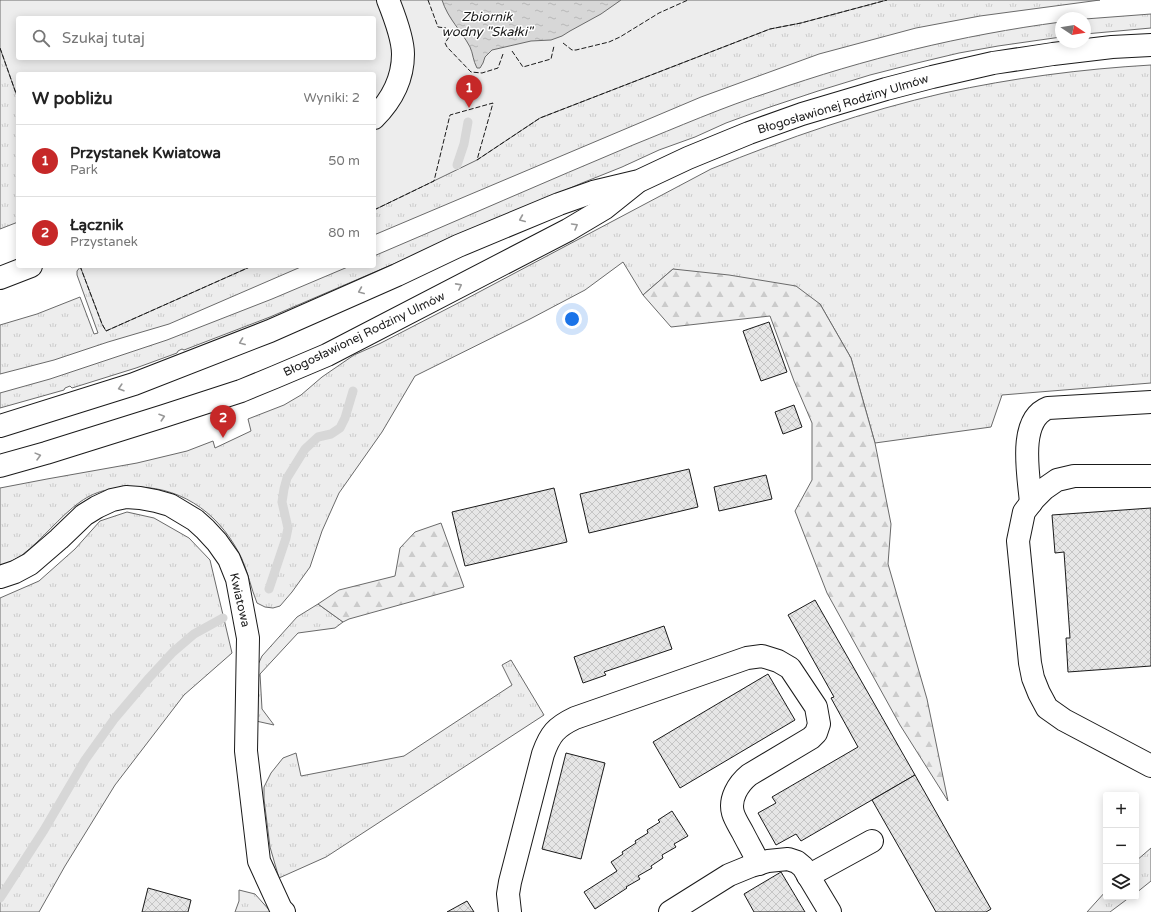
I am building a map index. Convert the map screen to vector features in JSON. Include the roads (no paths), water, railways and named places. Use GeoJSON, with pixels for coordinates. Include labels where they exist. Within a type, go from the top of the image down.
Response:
{"type":"FeatureCollection","features":[{"type":"Feature","properties":{"kind":"main road"},"geometry":{"type":"LineString","coordinates":[[376,116],[392,96],[400,75],[402,64],[402,47],[388,0]]}},
{"type":"Feature","properties":{"kind":"main road","name":"Błogosławionej Rodziny Ulmów"},"geometry":{"type":"LineString","coordinates":[[0,426],[134,384],[270,331],[397,275],[458,246],[559,204],[593,192],[639,181],[688,158],[749,133],[802,114],[886,89],[993,63],[1112,47],[1151,45]]}},
{"type":"Feature","properties":{"kind":"main road","name":"Błogosławionej Rodziny Ulmów"},"geometry":{"type":"LineString","coordinates":[[0,466],[46,454],[241,391],[320,358],[568,230],[605,208],[639,181]]}},
{"type":"Feature","properties":{"kind":"main road"},"geometry":{"type":"LineString","coordinates":[[0,278],[26,268]]}},
{"type":"Feature","properties":{"kind":"main road"},"geometry":{"type":"LineString","coordinates":[[1031,503],[1027,450],[1028,437],[1036,416],[1041,411],[1048,408],[1151,402]]}},
{"type":"Feature","properties":{"kind":"main road"},"geometry":{"type":"LineString","coordinates":[[1151,476],[1074,476],[1057,480],[1044,489],[1024,512],[1018,541],[1030,663],[1033,678],[1039,693],[1048,708],[1064,720],[1151,766]]}},
{"type":"Feature","properties":{"kind":"main road","name":"Kwiatowa"},"geometry":{"type":"LineString","coordinates":[[0,577],[15,572],[30,564],[84,515],[96,506],[112,500],[140,498],[170,505],[195,520],[217,542],[229,559],[237,579],[248,638],[246,751],[259,861],[281,909],[284,912]]}},
{"type":"Feature","properties":{"kind":"main road"},"geometry":{"type":"LineString","coordinates":[[510,912],[508,894],[510,882],[543,754],[556,729],[583,716],[747,658],[762,656],[778,661],[790,668],[816,707],[819,724],[816,733],[810,738],[749,775],[740,784],[734,796],[732,804],[733,813],[759,864]]}},
{"type":"Feature","properties":{"kind":"main road"},"geometry":{"type":"LineString","coordinates":[[808,876],[872,841]]}},
{"type":"Feature","properties":{"kind":"main road"},"geometry":{"type":"LineString","coordinates":[[670,912],[729,875],[768,861],[788,859],[797,862],[803,867],[830,912]]}},
{"type":"Feature","properties":{"kind":"water","name":"Zbiornik wodny \"Skałki\""},"geometry":{"type":"Polygon","coordinates":[[[442,0],[621,0],[601,14],[562,36],[551,40],[531,41],[492,50],[485,57],[480,68],[477,68],[470,47],[451,19],[442,0]]]}},
{"type":"Feature","properties":{"kind":"waterway"},"geometry":{"type":"LineString","coordinates":[[457,165],[464,144],[468,122]]}},
{"type":"Feature","properties":{"kind":"waterway"},"geometry":{"type":"LineString","coordinates":[[269,589],[288,528],[282,502],[287,478],[305,449],[318,437],[331,434],[340,428],[345,418],[353,391]]}},
{"type":"Feature","properties":{"kind":"waterway"},"geometry":{"type":"LineString","coordinates":[[0,898],[44,830],[85,760],[115,718],[173,652],[194,634],[223,618]]}},
{"type":"Feature","properties":{"kind":"place","name":"Przystanek Kwiatowa"},"geometry":{"type":"Point","coordinates":[469,108]}},
{"type":"Feature","properties":{"kind":"place","name":"Łącznik"},"geometry":{"type":"Point","coordinates":[223,438]}}]}
